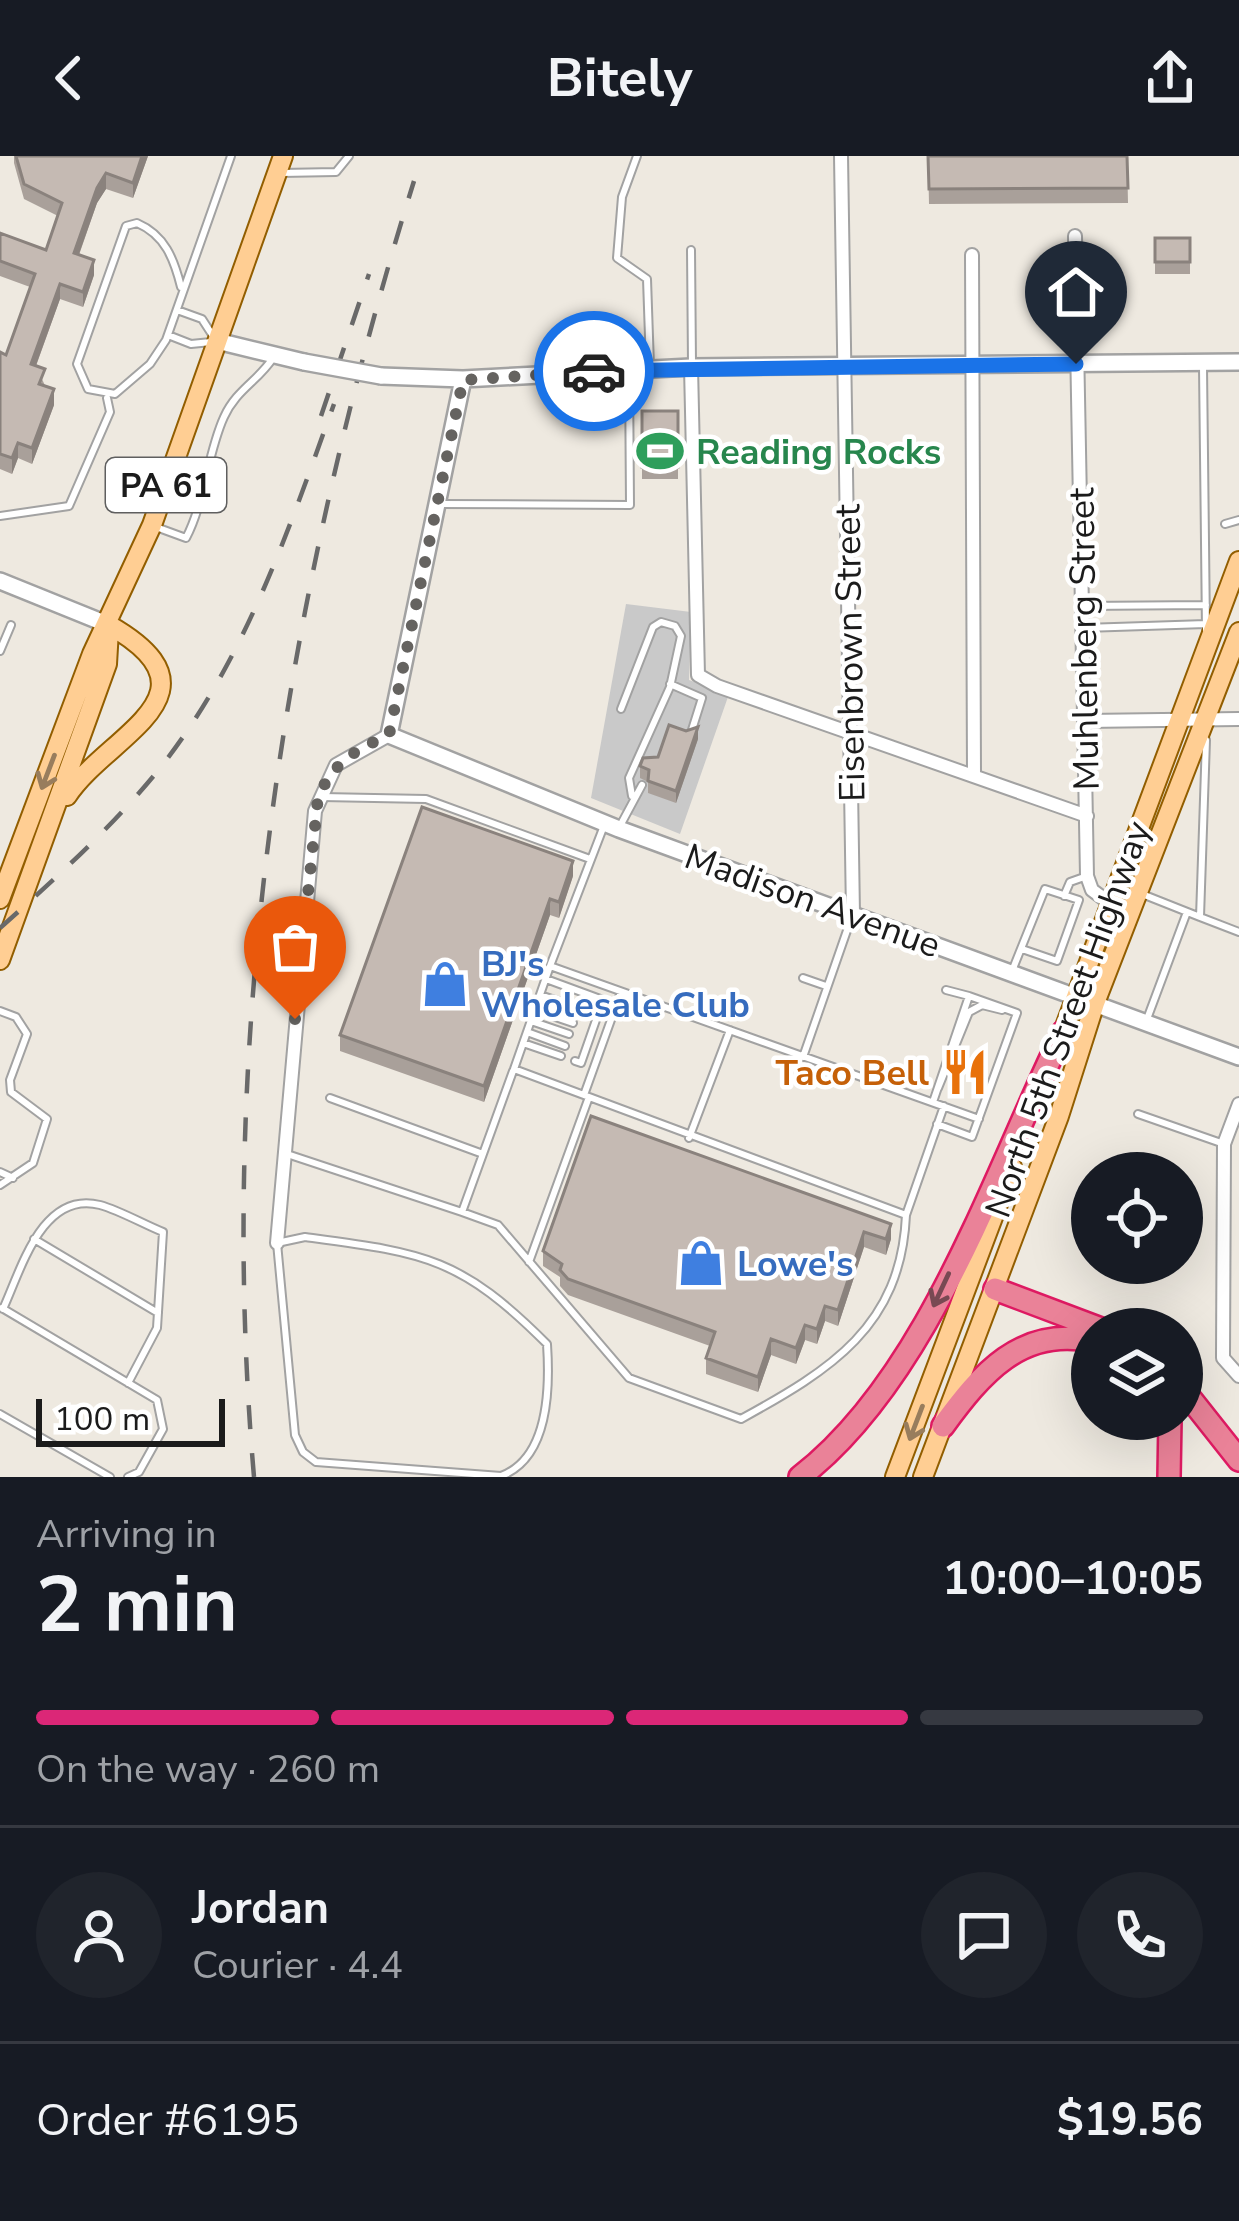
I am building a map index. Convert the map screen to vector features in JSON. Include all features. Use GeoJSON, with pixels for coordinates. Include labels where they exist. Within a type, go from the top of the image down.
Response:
{"type":"FeatureCollection","features":[{"type":"Feature","properties":{"kind":"highway"},"geometry":{"type":"LineString","coordinates":[[800,1477],[859,1423],[901,1367],[1063,1032]]}},
{"type":"Feature","properties":{"kind":"highway"},"geometry":{"type":"LineString","coordinates":[[995,1289],[1071,1318]]}},
{"type":"Feature","properties":{"kind":"highway"},"geometry":{"type":"LineString","coordinates":[[944,1426],[978,1380],[1008,1354],[1046,1340],[1071,1341]]}},
{"type":"Feature","properties":{"kind":"highway"},"geometry":{"type":"LineString","coordinates":[[1203,1415],[1239,1460]]}},
{"type":"Feature","properties":{"kind":"highway"},"geometry":{"type":"LineString","coordinates":[[1169,1477],[1170,1440]]}},
{"type":"Feature","properties":{"kind":"main road","name":"PA 61"},"geometry":{"type":"LineString","coordinates":[[0,898],[92,654],[110,626],[152,525],[280,164]]}},
{"type":"Feature","properties":{"kind":"main road","name":"North 5th Street Highway"},"geometry":{"type":"LineString","coordinates":[[923,1477],[995,1289],[1086,1000],[1111,904],[1239,561]]}},
{"type":"Feature","properties":{"kind":"main road","name":"PA 61"},"geometry":{"type":"LineString","coordinates":[[0,960],[107,664],[110,626]]}},
{"type":"Feature","properties":{"kind":"main road"},"geometry":{"type":"LineString","coordinates":[[49,825],[78,780],[138,730],[155,703],[156,661],[139,642],[110,626]]}},
{"type":"Feature","properties":{"kind":"main road","name":"North 5th Street Highway"},"geometry":{"type":"LineString","coordinates":[[895,1477],[1063,1032],[1086,1000],[1139,893],[1239,632]]}},
{"type":"Feature","properties":{"kind":"main road"},"geometry":{"type":"LineString","coordinates":[[966,1290],[995,1289]]}},
{"type":"Feature","properties":{"kind":"street","name":"Eisenbrown Street"},"geometry":{"type":"LineString","coordinates":[[841,156],[853,914]]}},
{"type":"Feature","properties":{"kind":"street","name":"Muhlenberg Street"},"geometry":{"type":"LineString","coordinates":[[1075,236],[1087,876]]}},
{"type":"Feature","properties":{"kind":"street"},"geometry":{"type":"LineString","coordinates":[[972,255],[974,775]]}},
{"type":"Feature","properties":{"kind":"street"},"geometry":{"type":"LineString","coordinates":[[217,341],[381,376],[463,380],[691,367],[1239,362]]}},
{"type":"Feature","properties":{"kind":"street"},"geometry":{"type":"LineString","coordinates":[[691,367],[698,674],[717,686],[1087,815]]}},
{"type":"Feature","properties":{"kind":"street"},"geometry":{"type":"LineString","coordinates":[[277,1243],[318,797],[330,773],[351,752],[389,735],[463,380]]}},
{"type":"Feature","properties":{"kind":"street"},"geometry":{"type":"LineString","coordinates":[[0,581],[110,626]]}},
{"type":"Feature","properties":{"kind":"street"},"geometry":{"type":"LineString","coordinates":[[1086,721],[1239,719]]}},
{"type":"Feature","properties":{"kind":"street","name":"Madison Avenue"},"geometry":{"type":"LineString","coordinates":[[389,735],[612,826],[1011,974],[1147,1019],[1239,1057]]}},
{"type":"Feature","properties":{"kind":"street"},"geometry":{"type":"LineString","coordinates":[[1087,876],[1092,890],[1111,904]]}},
{"type":"Feature","properties":{"kind":"street"},"geometry":{"type":"LineString","coordinates":[[1239,1104],[1224,1144],[1223,1358],[1239,1376]]}},
{"type":"Feature","properties":{"kind":"street"},"geometry":{"type":"LineString","coordinates":[[1224,1243],[1239,1243]]}},
{"type":"Feature","properties":{"kind":"lane"},"geometry":{"type":"LineString","coordinates":[[107,397],[150,364],[168,335],[231,156]]}},
{"type":"Feature","properties":{"kind":"lane"},"geometry":{"type":"LineString","coordinates":[[280,164],[336,172],[349,156]]}},
{"type":"Feature","properties":{"kind":"lane"},"geometry":{"type":"LineString","coordinates":[[638,156],[622,197],[617,258],[647,279],[650,369]]}},
{"type":"Feature","properties":{"kind":"lane"},"geometry":{"type":"LineString","coordinates":[[0,516],[57,512],[74,501],[110,412],[107,397],[81,382],[77,364],[126,226],[137,223],[159,236],[175,261],[182,287]]}},
{"type":"Feature","properties":{"kind":"lane"},"geometry":{"type":"LineString","coordinates":[[691,250],[691,367]]}},
{"type":"Feature","properties":{"kind":"lane"},"geometry":{"type":"LineString","coordinates":[[168,335],[191,344],[217,341],[202,319],[177,310]]}},
{"type":"Feature","properties":{"kind":"lane"},"geometry":{"type":"LineString","coordinates":[[152,525],[186,538],[224,417],[275,355]]}},
{"type":"Feature","properties":{"kind":"lane"},"geometry":{"type":"LineString","coordinates":[[1203,363],[1206,650]]}},
{"type":"Feature","properties":{"kind":"lane"},"geometry":{"type":"LineString","coordinates":[[436,504],[630,505],[629,370]]}},
{"type":"Feature","properties":{"kind":"lane"},"geometry":{"type":"LineString","coordinates":[[1225,524],[1239,520]]}},
{"type":"Feature","properties":{"kind":"lane"},"geometry":{"type":"LineString","coordinates":[[1083,606],[1206,605]]}},
{"type":"Feature","properties":{"kind":"lane"},"geometry":{"type":"LineString","coordinates":[[621,709],[648,635],[661,622],[675,626],[681,636],[670,684],[650,740],[629,778],[632,796]]}},
{"type":"Feature","properties":{"kind":"lane"},"geometry":{"type":"LineString","coordinates":[[1084,628],[1206,624]]}},
{"type":"Feature","properties":{"kind":"lane"},"geometry":{"type":"LineString","coordinates":[[0,651],[10,625]]}},
{"type":"Feature","properties":{"kind":"lane"},"geometry":{"type":"LineString","coordinates":[[670,684],[702,698],[692,733]]}},
{"type":"Feature","properties":{"kind":"lane"},"geometry":{"type":"LineString","coordinates":[[1200,917],[1205,718]]}},
{"type":"Feature","properties":{"kind":"lane"},"geometry":{"type":"LineString","coordinates":[[649,766],[650,740]]}},
{"type":"Feature","properties":{"kind":"lane"},"geometry":{"type":"LineString","coordinates":[[462,1211],[590,859],[642,785]]}},
{"type":"Feature","properties":{"kind":"lane"},"geometry":{"type":"LineString","coordinates":[[318,797],[426,799],[590,859]]}},
{"type":"Feature","properties":{"kind":"lane"},"geometry":{"type":"LineString","coordinates":[[1064,896],[1070,882],[1087,876]]}},
{"type":"Feature","properties":{"kind":"lane"},"geometry":{"type":"LineString","coordinates":[[1011,974],[1045,889],[1079,900],[1057,962],[1022,949]]}},
{"type":"Feature","properties":{"kind":"lane"},"geometry":{"type":"LineString","coordinates":[[1139,893],[1239,932]]}},
{"type":"Feature","properties":{"kind":"lane"},"geometry":{"type":"LineString","coordinates":[[1147,1019],[1187,912]]}},
{"type":"Feature","properties":{"kind":"lane"},"geometry":{"type":"LineString","coordinates":[[803,1057],[853,914]]}},
{"type":"Feature","properties":{"kind":"lane"},"geometry":{"type":"LineString","coordinates":[[550,967],[979,1119]]}},
{"type":"Feature","properties":{"kind":"lane"},"geometry":{"type":"LineString","coordinates":[[803,978],[826,986]]}},
{"type":"Feature","properties":{"kind":"lane"},"geometry":{"type":"LineString","coordinates":[[546,979],[603,1000],[581,1064],[575,1061]]}},
{"type":"Feature","properties":{"kind":"lane"},"geometry":{"type":"LineString","coordinates":[[937,1124],[972,1137],[1017,1013],[946,990]]}},
{"type":"Feature","properties":{"kind":"lane"},"geometry":{"type":"LineString","coordinates":[[529,1262],[621,992]]}},
{"type":"Feature","properties":{"kind":"lane"},"geometry":{"type":"LineString","coordinates":[[540,994],[579,1009]]}},
{"type":"Feature","properties":{"kind":"lane"},"geometry":{"type":"LineString","coordinates":[[933,1102],[969,996]]}},
{"type":"Feature","properties":{"kind":"lane"},"geometry":{"type":"LineString","coordinates":[[936,1092],[969,1012],[982,1005],[1005,1009]]}},
{"type":"Feature","properties":{"kind":"lane"},"geometry":{"type":"LineString","coordinates":[[535,1010],[573,1023]]}},
{"type":"Feature","properties":{"kind":"lane"},"geometry":{"type":"LineString","coordinates":[[0,1011],[16,1017],[27,1034],[10,1080],[11,1092],[46,1120],[33,1163],[0,1185]]}},
{"type":"Feature","properties":{"kind":"lane"},"geometry":{"type":"LineString","coordinates":[[531,1021],[569,1034]]}},
{"type":"Feature","properties":{"kind":"lane"},"geometry":{"type":"LineString","coordinates":[[593,1022],[609,1026]]}},
{"type":"Feature","properties":{"kind":"lane"},"geometry":{"type":"LineString","coordinates":[[689,1138],[730,1030]]}},
{"type":"Feature","properties":{"kind":"lane"},"geometry":{"type":"LineString","coordinates":[[527,1032],[565,1046]]}},
{"type":"Feature","properties":{"kind":"lane"},"geometry":{"type":"LineString","coordinates":[[523,1043],[561,1056]]}},
{"type":"Feature","properties":{"kind":"lane"},"geometry":{"type":"LineString","coordinates":[[514,1069],[689,1138],[906,1214]]}},
{"type":"Feature","properties":{"kind":"lane"},"geometry":{"type":"LineString","coordinates":[[330,1098],[483,1154]]}},
{"type":"Feature","properties":{"kind":"lane"},"geometry":{"type":"LineString","coordinates":[[283,1153],[498,1225],[628,1378],[741,1419],[814,1378],[875,1321],[944,1106]]}},
{"type":"Feature","properties":{"kind":"lane"},"geometry":{"type":"LineString","coordinates":[[1138,1114],[1224,1144]]}},
{"type":"Feature","properties":{"kind":"lane"},"geometry":{"type":"LineString","coordinates":[[0,1172],[13,1178]]}},
{"type":"Feature","properties":{"kind":"lane"},"geometry":{"type":"LineString","coordinates":[[128,1383],[157,1328],[163,1232],[96,1204],[68,1207],[34,1239],[2,1308],[128,1383],[157,1400],[164,1414],[163,1429],[139,1472],[128,1477]]}},
{"type":"Feature","properties":{"kind":"lane"},"geometry":{"type":"LineString","coordinates":[[305,1237],[418,1252],[439,1259],[511,1308],[547,1345],[539,1442],[532,1454],[501,1476],[309,1457],[295,1435],[277,1243],[305,1237]]}},
{"type":"Feature","properties":{"kind":"lane"},"geometry":{"type":"LineString","coordinates":[[34,1239],[158,1313]]}},
{"type":"Feature","properties":{"kind":"lane"},"geometry":{"type":"LineString","coordinates":[[0,1414],[110,1477]]}},
{"type":"Feature","properties":{"kind":"shaded area"},"geometry":{"type":"Polygon","coordinates":[[[626,604],[691,612],[689,680],[729,694],[680,834],[591,798],[626,604]]]}},
{"type":"Feature","properties":{"kind":"building"},"geometry":{"type":"Polygon","coordinates":[[[16,156],[142,156],[133,183],[106,173],[97,188],[74,253],[94,260],[83,292],[60,284],[31,364],[45,369],[39,384],[54,389],[32,448],[18,443],[12,458],[0,454],[0,352],[6,355],[35,274],[0,261],[0,233],[46,250],[62,203],[24,184],[16,156]]]}},
{"type":"Feature","properties":{"kind":"building"},"geometry":{"type":"Polygon","coordinates":[[[928,156],[1127,156],[1128,188],[929,189],[928,156]]]}},
{"type":"Feature","properties":{"kind":"building"},"geometry":{"type":"Polygon","coordinates":[[[1155,238],[1190,238],[1190,262],[1155,262],[1155,238]]]}},
{"type":"Feature","properties":{"kind":"building","name":"Reading Rocks"},"geometry":{"type":"Polygon","coordinates":[[[642,411],[678,411],[678,467],[642,467],[642,411]]]}},
{"type":"Feature","properties":{"kind":"building"},"geometry":{"type":"Polygon","coordinates":[[[669,725],[686,731],[698,727],[676,791],[648,781],[649,770],[640,766],[643,758],[658,757],[669,725]]]}},
{"type":"Feature","properties":{"kind":"building","name":"BJ's Wholesale Club"},"geometry":{"type":"Polygon","coordinates":[[[422,807],[573,861],[559,902],[550,899],[484,1086],[340,1035],[422,807]]]}},
{"type":"Feature","properties":{"kind":"building","name":"Lowe's"},"geometry":{"type":"Polygon","coordinates":[[[591,1116],[891,1224],[886,1239],[864,1232],[838,1310],[825,1306],[817,1329],[805,1325],[796,1348],[771,1339],[758,1377],[706,1358],[715,1332],[568,1279],[560,1270],[562,1264],[543,1251],[591,1116]]]}},
{"type":"Feature","properties":{"kind":"railway"},"geometry":{"type":"LineString","coordinates":[[254,1477],[245,1313],[245,1149],[254,985],[271,822],[296,659],[329,498],[368,338],[414,181]]}},
{"type":"Feature","properties":{"kind":"railway"},"geometry":{"type":"LineString","coordinates":[[321,416],[369,274]]}},
{"type":"Feature","properties":{"kind":"railway"},"geometry":{"type":"LineString","coordinates":[[0,928],[120,814],[187,731],[239,643],[334,404]]}},
{"type":"Feature","properties":{"kind":"way so far"},"geometry":{"type":"LineString","coordinates":[[295,1019],[318,797],[330,773],[351,752],[389,735],[463,380],[594,371]]}},
{"type":"Feature","properties":{"kind":"place","name":"Reading Rocks"},"geometry":{"type":"Point","coordinates":[660,451]}},
{"type":"Feature","properties":{"kind":"place","name":"BJ's Wholesale Club"},"geometry":{"type":"Point","coordinates":[445,984]}},
{"type":"Feature","properties":{"kind":"place","name":"Taco Bell"},"geometry":{"type":"Point","coordinates":[965,1072]}},
{"type":"Feature","properties":{"kind":"place","name":"Lowe's"},"geometry":{"type":"Point","coordinates":[701,1263]}},
{"type":"Feature","properties":{"kind":"route"},"geometry":{"type":"LineString","coordinates":[[594,371],[1076,364]]}}]}
